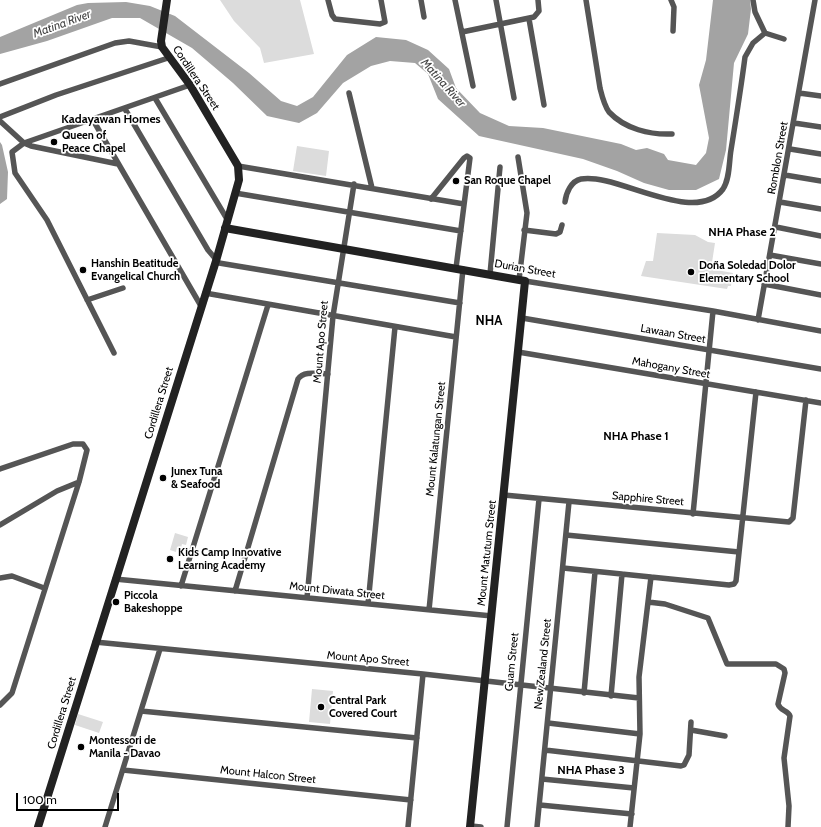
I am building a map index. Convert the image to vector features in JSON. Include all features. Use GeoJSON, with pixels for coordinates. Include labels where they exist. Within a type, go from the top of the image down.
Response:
{"type":"FeatureCollection","features":[{"type":"Feature","properties":{"kind":"street"},"geometry":{"type":"LineString","coordinates":[[328,0],[332,15],[337,20],[383,24],[385,19],[381,0]]}},
{"type":"Feature","properties":{"kind":"street"},"geometry":{"type":"LineString","coordinates":[[420,0],[424,17]]}},
{"type":"Feature","properties":{"kind":"street"},"geometry":{"type":"LineString","coordinates":[[455,0],[473,86]]}},
{"type":"Feature","properties":{"kind":"street"},"geometry":{"type":"LineString","coordinates":[[496,0],[514,98]]}},
{"type":"Feature","properties":{"kind":"street"},"geometry":{"type":"LineString","coordinates":[[462,32],[537,15],[539,11],[538,0]]}},
{"type":"Feature","properties":{"kind":"street"},"geometry":{"type":"LineString","coordinates":[[586,0],[600,88],[603,101],[609,111],[630,125],[648,133],[672,134]]}},
{"type":"Feature","properties":{"kind":"street"},"geometry":{"type":"LineString","coordinates":[[671,0],[674,7],[673,31]]}},
{"type":"Feature","properties":{"kind":"street"},"geometry":{"type":"LineString","coordinates":[[753,0],[755,12],[765,34]]}},
{"type":"Feature","properties":{"kind":"street","name":"Romblon Street"},"geometry":{"type":"LineString","coordinates":[[758,320],[790,149],[815,0]]}},
{"type":"Feature","properties":{"kind":"street","name":"Cordillera Street"},"geometry":{"type":"LineString","coordinates":[[38,827],[216,261],[239,175],[238,166],[190,85],[168,58],[161,43],[166,3]]}},
{"type":"Feature","properties":{"kind":"street"},"geometry":{"type":"LineString","coordinates":[[529,18],[544,105]]}},
{"type":"Feature","properties":{"kind":"street"},"geometry":{"type":"LineString","coordinates":[[565,202],[570,187],[580,179],[596,179],[667,199],[687,201],[711,200],[724,188],[729,168],[745,57],[752,43],[765,34],[784,39]]}},
{"type":"Feature","properties":{"kind":"street"},"geometry":{"type":"LineString","coordinates":[[0,84],[115,43],[129,41],[161,43]]}},
{"type":"Feature","properties":{"kind":"street"},"geometry":{"type":"LineString","coordinates":[[0,116],[168,58]]}},
{"type":"Feature","properties":{"kind":"street"},"geometry":{"type":"LineString","coordinates":[[114,353],[48,220],[15,173],[12,152],[24,143],[125,109],[190,85]]}},
{"type":"Feature","properties":{"kind":"street"},"geometry":{"type":"LineString","coordinates":[[349,93],[372,188]]}},
{"type":"Feature","properties":{"kind":"street"},"geometry":{"type":"LineString","coordinates":[[799,93],[821,96]]}},
{"type":"Feature","properties":{"kind":"street"},"geometry":{"type":"LineString","coordinates":[[156,98],[227,219]]}},
{"type":"Feature","properties":{"kind":"street"},"geometry":{"type":"LineString","coordinates":[[125,109],[216,261],[227,266],[460,303]]}},
{"type":"Feature","properties":{"kind":"street"},"geometry":{"type":"LineString","coordinates":[[93,120],[201,306]]}},
{"type":"Feature","properties":{"kind":"street"},"geometry":{"type":"LineString","coordinates":[[0,121],[24,143],[38,148],[118,164]]}},
{"type":"Feature","properties":{"kind":"street"},"geometry":{"type":"LineString","coordinates":[[794,123],[821,127]]}},
{"type":"Feature","properties":{"kind":"street"},"geometry":{"type":"LineString","coordinates":[[790,149],[821,154]]}},
{"type":"Feature","properties":{"kind":"street","name":"Mount Kalatungan Street"},"geometry":{"type":"LineString","coordinates":[[429,610],[460,303],[461,231],[470,159],[468,157],[464,158],[431,199]]}},
{"type":"Feature","properties":{"kind":"street","name":"Mount Matutum Street"},"geometry":{"type":"LineString","coordinates":[[471,826],[522,318],[522,280],[526,207],[518,157]]}},
{"type":"Feature","properties":{"kind":"street"},"geometry":{"type":"LineString","coordinates":[[238,166],[354,184],[464,204]]}},
{"type":"Feature","properties":{"kind":"street"},"geometry":{"type":"LineString","coordinates":[[490,274],[500,167]]}},
{"type":"Feature","properties":{"kind":"street"},"geometry":{"type":"LineString","coordinates":[[785,175],[821,181]]}},
{"type":"Feature","properties":{"kind":"street","name":"Mount Apo Street"},"geometry":{"type":"LineString","coordinates":[[307,598],[333,316],[337,283],[354,184]]}},
{"type":"Feature","properties":{"kind":"street"},"geometry":{"type":"LineString","coordinates":[[235,193],[461,231]]}},
{"type":"Feature","properties":{"kind":"street"},"geometry":{"type":"LineString","coordinates":[[780,202],[821,209]]}},
{"type":"Feature","properties":{"kind":"street"},"geometry":{"type":"LineString","coordinates":[[524,230],[556,234],[560,232],[562,225]]}},
{"type":"Feature","properties":{"kind":"street"},"geometry":{"type":"LineString","coordinates":[[776,227],[821,236]]}},
{"type":"Feature","properties":{"kind":"street","name":"Durian Street"},"geometry":{"type":"LineString","coordinates":[[225,228],[522,280],[713,311],[821,331]]}},
{"type":"Feature","properties":{"kind":"street"},"geometry":{"type":"LineString","coordinates":[[770,255],[821,264]]}},
{"type":"Feature","properties":{"kind":"street"},"geometry":{"type":"LineString","coordinates":[[764,284],[821,295]]}},
{"type":"Feature","properties":{"kind":"street"},"geometry":{"type":"LineString","coordinates":[[87,300],[123,288]]}},
{"type":"Feature","properties":{"kind":"street"},"geometry":{"type":"LineString","coordinates":[[205,293],[456,337]]}},
{"type":"Feature","properties":{"kind":"street"},"geometry":{"type":"LineString","coordinates":[[181,586],[268,305]]}},
{"type":"Feature","properties":{"kind":"street"},"geometry":{"type":"LineString","coordinates":[[693,514],[713,311]]}},
{"type":"Feature","properties":{"kind":"street","name":"Lawaan Street"},"geometry":{"type":"LineString","coordinates":[[522,318],[821,369]]}},
{"type":"Feature","properties":{"kind":"street"},"geometry":{"type":"LineString","coordinates":[[368,604],[395,327]]}},
{"type":"Feature","properties":{"kind":"street","name":"Mahogany Street"},"geometry":{"type":"LineString","coordinates":[[518,352],[821,403]]}},
{"type":"Feature","properties":{"kind":"street"},"geometry":{"type":"LineString","coordinates":[[235,591],[298,379],[303,374],[307,373],[328,374]]}},
{"type":"Feature","properties":{"kind":"street"},"geometry":{"type":"LineString","coordinates":[[563,568],[734,584],[739,552],[756,392]]}},
{"type":"Feature","properties":{"kind":"street","name":"Sapphire Street"},"geometry":{"type":"LineString","coordinates":[[504,495],[693,514],[787,522],[791,521],[793,518],[806,400]]}},
{"type":"Feature","properties":{"kind":"street"},"geometry":{"type":"LineString","coordinates":[[0,469],[73,444],[82,444],[85,446],[86,454],[78,482],[14,685],[8,698],[0,705]]}},
{"type":"Feature","properties":{"kind":"street"},"geometry":{"type":"LineString","coordinates":[[0,525],[57,490],[78,482]]}},
{"type":"Feature","properties":{"kind":"street","name":"Guam Street"},"geometry":{"type":"LineString","coordinates":[[506,827],[519,685],[539,499]]}},
{"type":"Feature","properties":{"kind":"street","name":"New Zealand Street"},"geometry":{"type":"LineString","coordinates":[[538,827],[569,502]]}},
{"type":"Feature","properties":{"kind":"street"},"geometry":{"type":"LineString","coordinates":[[566,535],[739,552]]}},
{"type":"Feature","properties":{"kind":"street"},"geometry":{"type":"LineString","coordinates":[[584,693],[595,572]]}},
{"type":"Feature","properties":{"kind":"street"},"geometry":{"type":"LineString","coordinates":[[611,696],[622,574]]}},
{"type":"Feature","properties":{"kind":"street"},"geometry":{"type":"LineString","coordinates":[[0,578],[12,576],[44,588]]}},
{"type":"Feature","properties":{"kind":"street"},"geometry":{"type":"LineString","coordinates":[[630,827],[640,734],[639,677],[651,577]]}},
{"type":"Feature","properties":{"kind":"street","name":"Mount Diwata Street"},"geometry":{"type":"LineString","coordinates":[[115,579],[492,616]]}},
{"type":"Feature","properties":{"kind":"street"},"geometry":{"type":"LineString","coordinates":[[648,602],[665,604],[708,618],[727,664],[776,664],[784,669],[785,673],[778,704],[781,708],[788,712],[790,716],[784,758],[789,806],[788,827]]}},
{"type":"Feature","properties":{"kind":"street","name":"Mount Apo Street"},"geometry":{"type":"LineString","coordinates":[[95,642],[423,674],[639,698]]}},
{"type":"Feature","properties":{"kind":"street"},"geometry":{"type":"LineString","coordinates":[[104,827],[160,649]]}},
{"type":"Feature","properties":{"kind":"street"},"geometry":{"type":"LineString","coordinates":[[408,827],[423,674]]}},
{"type":"Feature","properties":{"kind":"street"},"geometry":{"type":"LineString","coordinates":[[141,711],[417,738]]}},
{"type":"Feature","properties":{"kind":"street"},"geometry":{"type":"LineString","coordinates":[[545,750],[684,765],[689,756],[691,722]]}},
{"type":"Feature","properties":{"kind":"street"},"geometry":{"type":"LineString","coordinates":[[548,723],[640,734]]}},
{"type":"Feature","properties":{"kind":"street"},"geometry":{"type":"LineString","coordinates":[[691,730],[725,736]]}},
{"type":"Feature","properties":{"kind":"street","name":"Mount Halcon Street"},"geometry":{"type":"LineString","coordinates":[[123,770],[411,800]]}},
{"type":"Feature","properties":{"kind":"street"},"geometry":{"type":"LineString","coordinates":[[542,779],[634,788]]}},
{"type":"Feature","properties":{"kind":"street"},"geometry":{"type":"LineString","coordinates":[[540,805],[632,814]]}},
{"type":"Feature","properties":{"kind":"street"},"geometry":{"type":"LineString","coordinates":[[471,826],[481,827]]}},
{"type":"Feature","properties":{"kind":"shaded area"},"geometry":{"type":"Polygon","coordinates":[[[220,0],[300,0],[314,54],[264,63],[260,48],[234,21],[220,0]]]}},
{"type":"Feature","properties":{"kind":"shaded area"},"geometry":{"type":"Polygon","coordinates":[[[297,146],[329,151],[326,176],[293,171],[297,146]]]}},
{"type":"Feature","properties":{"kind":"shaded area"},"geometry":{"type":"Polygon","coordinates":[[[657,233],[695,235],[708,242],[715,243],[711,269],[733,273],[731,286],[728,286],[727,289],[641,276],[646,261],[653,261],[657,233]]]}},
{"type":"Feature","properties":{"kind":"shaded area"},"geometry":{"type":"Polygon","coordinates":[[[175,533],[188,537],[186,545],[182,544],[181,548],[177,547],[176,552],[170,550],[175,533]]]}},
{"type":"Feature","properties":{"kind":"shaded area","name":"Central Park Covered Court"},"geometry":{"type":"Polygon","coordinates":[[[312,689],[333,691],[330,724],[309,722],[312,689]]]}},
{"type":"Feature","properties":{"kind":"shaded area"},"geometry":{"type":"Polygon","coordinates":[[[78,714],[103,722],[99,733],[75,725],[78,714]]]}},
{"type":"Feature","properties":{"kind":"water","name":"Matina River"},"geometry":{"type":"Polygon","coordinates":[[[713,0],[750,0],[751,9],[748,34],[734,63],[726,150],[719,179],[696,190],[669,190],[644,183],[617,171],[583,159],[479,136],[438,99],[428,74],[415,63],[390,61],[371,66],[343,83],[317,113],[299,123],[267,116],[233,83],[192,48],[140,18],[112,18],[47,41],[0,54],[0,37],[77,5],[88,3],[126,2],[150,6],[175,16],[249,73],[281,101],[297,106],[313,97],[347,55],[376,37],[406,40],[428,50],[449,69],[456,88],[480,113],[509,126],[543,128],[621,144],[636,150],[647,148],[664,154],[668,160],[696,165],[706,153],[709,138],[699,85],[706,60],[713,0]]]}},
{"type":"Feature","properties":{"kind":"water"},"geometry":{"type":"Polygon","coordinates":[[[0,142],[8,172],[7,199],[0,204],[0,142]]]}},
{"type":"Feature","properties":{"kind":"place","name":"Queen of Peace Chapel"},"geometry":{"type":"Point","coordinates":[54,142]}},
{"type":"Feature","properties":{"kind":"place","name":"San Roque Chapel"},"geometry":{"type":"Point","coordinates":[456,181]}},
{"type":"Feature","properties":{"kind":"place","name":"Hanshin Beatitude Evangelical Church"},"geometry":{"type":"Point","coordinates":[83,270]}},
{"type":"Feature","properties":{"kind":"place","name":"Doña Soledad Dolor Elementary School"},"geometry":{"type":"Point","coordinates":[691,272]}},
{"type":"Feature","properties":{"kind":"place","name":"Junex Tuna & Seafood"},"geometry":{"type":"Point","coordinates":[163,478]}},
{"type":"Feature","properties":{"kind":"place","name":"Kids Camp Innovative Learning Academy"},"geometry":{"type":"Point","coordinates":[170,559]}},
{"type":"Feature","properties":{"kind":"place","name":"Piccola Bakeshoppe"},"geometry":{"type":"Point","coordinates":[116,602]}},
{"type":"Feature","properties":{"kind":"place","name":"Central Park Covered Court"},"geometry":{"type":"Point","coordinates":[321,707]}},
{"type":"Feature","properties":{"kind":"place","name":"Montessori de Manila - Davao"},"geometry":{"type":"Point","coordinates":[81,747]}},
{"type":"Feature","properties":{"kind":"district","name":"Kadayawan Homes"},"geometry":{"type":"Point","coordinates":[111,119]}},
{"type":"Feature","properties":{"kind":"district","name":"NHA Phase 2"},"geometry":{"type":"Point","coordinates":[742,232]}},
{"type":"Feature","properties":{"kind":"district","name":"NHA"},"geometry":{"type":"Point","coordinates":[489,321]}},
{"type":"Feature","properties":{"kind":"district","name":"NHA Phase 1"},"geometry":{"type":"Point","coordinates":[636,436]}},
{"type":"Feature","properties":{"kind":"district","name":"NHA Phase 3"},"geometry":{"type":"Point","coordinates":[591,770]}}]}
